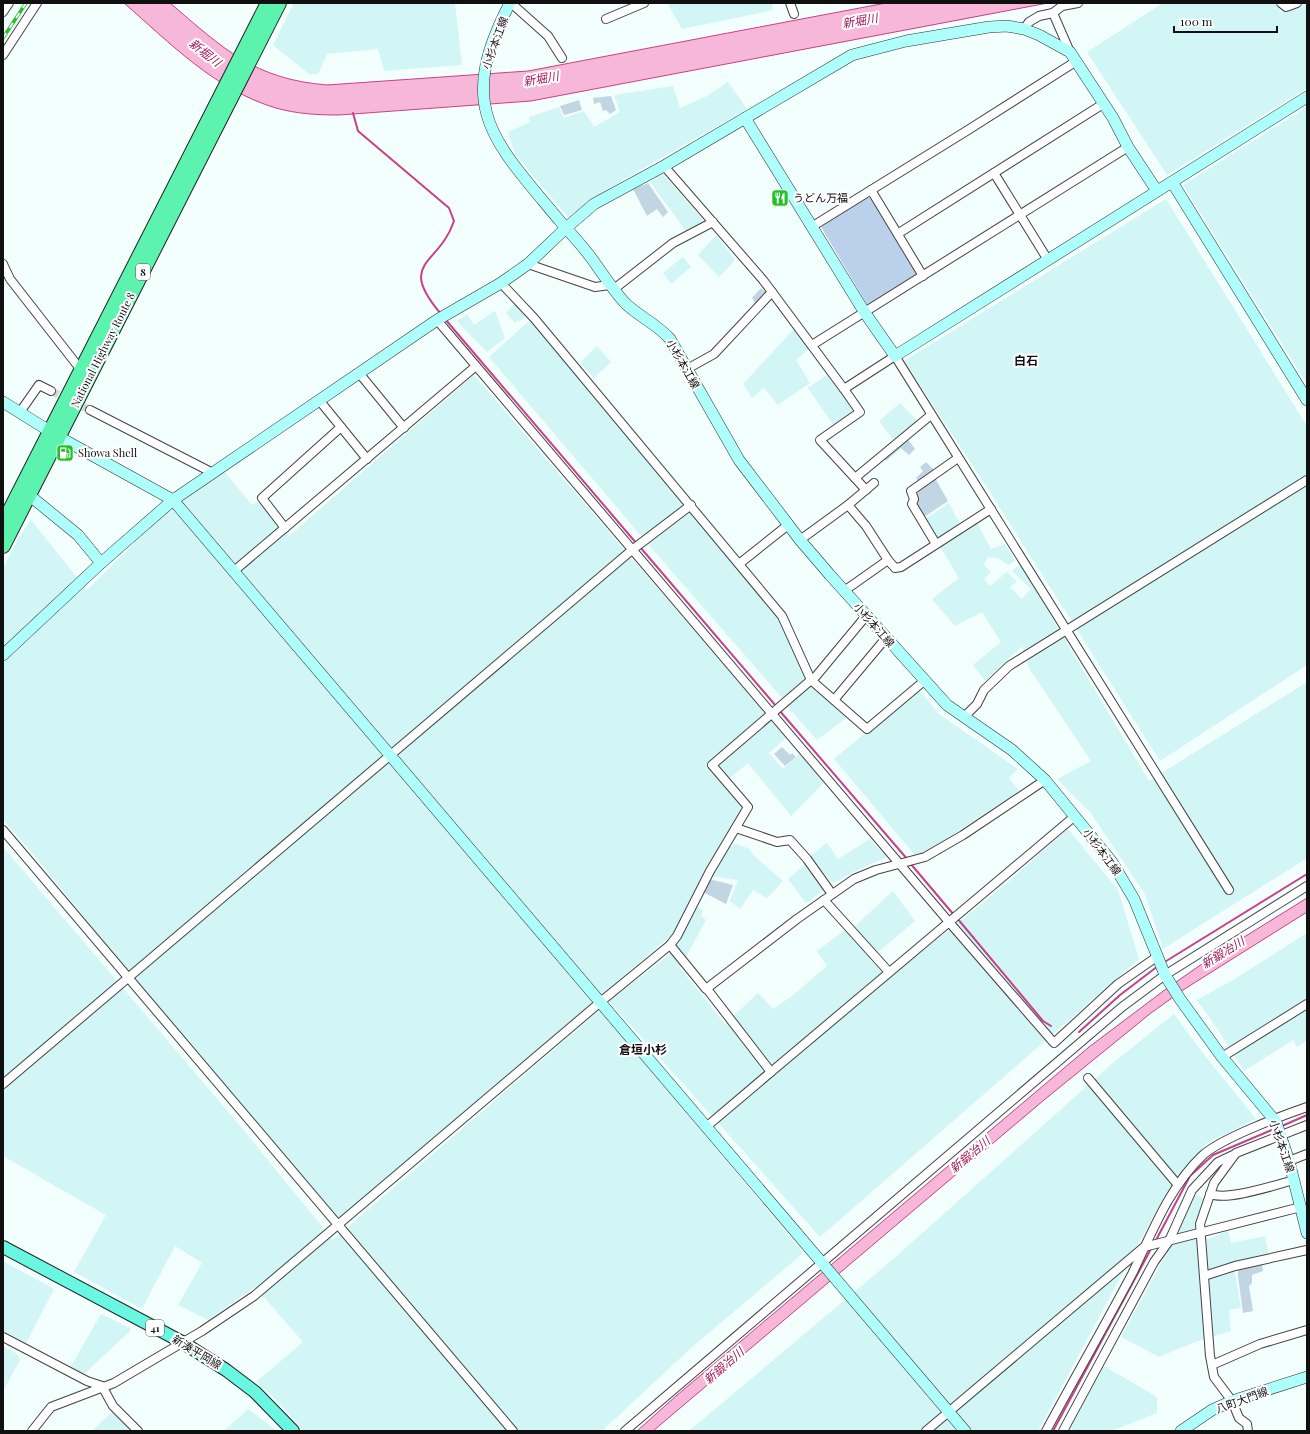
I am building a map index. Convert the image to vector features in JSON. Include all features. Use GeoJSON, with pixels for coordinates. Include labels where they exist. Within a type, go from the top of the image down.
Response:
{"type":"FeatureCollection","features":[{"type":"Feature","properties":{"kind":"highway","name":"National Highway Route 8"},"geometry":{"type":"LineString","coordinates":[[256,39],[268,3]]}},
{"type":"Feature","properties":{"kind":"highway","name":"National Highway Route 8"},"geometry":{"type":"LineString","coordinates":[[3,524],[55,434],[256,39],[280,3]]}},
{"type":"Feature","properties":{"kind":"highway","name":"National Highway Route 8"},"geometry":{"type":"LineString","coordinates":[[3,546],[29,494],[81,370],[223,104]]}},
{"type":"Feature","properties":{"kind":"main road","name":"新湊平岡線"},"geometry":{"type":"LineString","coordinates":[[3,1247],[182,1342],[226,1370],[255,1392],[293,1431]]}},
{"type":"Feature","properties":{"kind":"street"},"geometry":{"type":"LineString","coordinates":[[3,12],[9,3]]}},
{"type":"Feature","properties":{"kind":"street"},"geometry":{"type":"LineString","coordinates":[[3,55],[37,3]]}},
{"type":"Feature","properties":{"kind":"street"},"geometry":{"type":"LineString","coordinates":[[510,3],[548,36],[562,58]]}},
{"type":"Feature","properties":{"kind":"street","name":"小杉本江線"},"geometry":{"type":"LineString","coordinates":[[510,3],[499,25],[484,73],[484,107],[490,128],[503,150],[592,258],[612,288],[626,304],[664,332],[674,345],[739,460],[800,540],[924,681],[947,704],[1012,750],[1045,780],[1112,862],[1134,899],[1166,975],[1180,999],[1222,1057],[1275,1121],[1294,1180],[1304,1205],[1307,1233]]}},
{"type":"Feature","properties":{"kind":"street"},"geometry":{"type":"LineString","coordinates":[[606,19],[644,3]]}},
{"type":"Feature","properties":{"kind":"street"},"geometry":{"type":"LineString","coordinates":[[790,3],[794,14]]}},
{"type":"Feature","properties":{"kind":"street"},"geometry":{"type":"LineString","coordinates":[[1024,28],[1029,22],[1039,16],[1053,13],[1062,6],[1078,3]]}},
{"type":"Feature","properties":{"kind":"street"},"geometry":{"type":"LineString","coordinates":[[1280,3],[1286,7],[1297,3]]}},
{"type":"Feature","properties":{"kind":"street"},"geometry":{"type":"LineString","coordinates":[[1053,13],[1072,57],[1157,191]]}},
{"type":"Feature","properties":{"kind":"street"},"geometry":{"type":"LineString","coordinates":[[3,655],[101,563],[173,500],[436,320],[501,283],[528,264],[594,204],[664,166],[852,55],[906,41],[989,27],[1007,26],[1024,28],[1072,57]]}},
{"type":"Feature","properties":{"kind":"street"},"geometry":{"type":"LineString","coordinates":[[813,226],[871,190],[1072,57]]}},
{"type":"Feature","properties":{"kind":"street"},"geometry":{"type":"LineString","coordinates":[[844,389],[1307,97]]}},
{"type":"Feature","properties":{"kind":"street"},"geometry":{"type":"LineString","coordinates":[[899,233],[1103,104]]}},
{"type":"Feature","properties":{"kind":"street"},"geometry":{"type":"LineString","coordinates":[[745,118],[813,226],[865,313],[895,356],[1229,890]]}},
{"type":"Feature","properties":{"kind":"street"},"geometry":{"type":"LineString","coordinates":[[812,345],[1128,147]]}},
{"type":"Feature","properties":{"kind":"street"},"geometry":{"type":"LineString","coordinates":[[664,166],[772,292],[860,412],[820,440],[866,490]]}},
{"type":"Feature","properties":{"kind":"street"},"geometry":{"type":"LineString","coordinates":[[994,173],[1048,260]]}},
{"type":"Feature","properties":{"kind":"street"},"geometry":{"type":"LineString","coordinates":[[1172,182],[1307,400]]}},
{"type":"Feature","properties":{"kind":"street"},"geometry":{"type":"LineString","coordinates":[[871,190],[899,233],[923,276]]}},
{"type":"Feature","properties":{"kind":"street"},"geometry":{"type":"LineString","coordinates":[[528,264],[595,287],[612,288],[674,243],[713,222]]}},
{"type":"Feature","properties":{"kind":"street"},"geometry":{"type":"LineString","coordinates":[[3,264],[10,279],[81,370]]}},
{"type":"Feature","properties":{"kind":"street"},"geometry":{"type":"LineString","coordinates":[[501,283],[539,324],[782,616],[811,680],[867,729],[924,681]]}},
{"type":"Feature","properties":{"kind":"street"},"geometry":{"type":"LineString","coordinates":[[687,369],[714,354],[772,292]]}},
{"type":"Feature","properties":{"kind":"street"},"geometry":{"type":"LineString","coordinates":[[436,320],[948,922],[1054,1043],[1118,984],[1158,956]]}},
{"type":"Feature","properties":{"kind":"street"},"geometry":{"type":"LineString","coordinates":[[234,571],[476,366]]}},
{"type":"Feature","properties":{"kind":"street"},"geometry":{"type":"LineString","coordinates":[[359,373],[404,428]]}},
{"type":"Feature","properties":{"kind":"street"},"geometry":{"type":"LineString","coordinates":[[20,412],[39,385],[51,391]]}},
{"type":"Feature","properties":{"kind":"street"},"geometry":{"type":"LineString","coordinates":[[319,400],[367,459]]}},
{"type":"Feature","properties":{"kind":"street"},"geometry":{"type":"LineString","coordinates":[[3,402],[55,434],[173,500],[964,1431]]}},
{"type":"Feature","properties":{"kind":"street"},"geometry":{"type":"LineString","coordinates":[[90,410],[213,473]]}},
{"type":"Feature","properties":{"kind":"street"},"geometry":{"type":"LineString","coordinates":[[855,478],[932,415]]}},
{"type":"Feature","properties":{"kind":"street"},"geometry":{"type":"LineString","coordinates":[[285,528],[262,498],[340,427]]}},
{"type":"Feature","properties":{"kind":"street"},"geometry":{"type":"LineString","coordinates":[[936,544],[912,504],[914,499],[911,492],[958,458]]}},
{"type":"Feature","properties":{"kind":"street"},"geometry":{"type":"LineString","coordinates":[[964,717],[976,704],[984,690],[1009,666],[1307,480]]}},
{"type":"Feature","properties":{"kind":"street"},"geometry":{"type":"LineString","coordinates":[[800,540],[848,505],[874,483]]}},
{"type":"Feature","properties":{"kind":"street"},"geometry":{"type":"LineString","coordinates":[[29,494],[78,535],[101,563]]}},
{"type":"Feature","properties":{"kind":"street"},"geometry":{"type":"LineString","coordinates":[[3,1084],[632,550],[691,505]]}},
{"type":"Feature","properties":{"kind":"street"},"geometry":{"type":"LineString","coordinates":[[848,505],[866,526],[888,560],[895,568],[901,567],[991,509]]}},
{"type":"Feature","properties":{"kind":"street"},"geometry":{"type":"LineString","coordinates":[[739,564],[788,524]]}},
{"type":"Feature","properties":{"kind":"street"},"geometry":{"type":"LineString","coordinates":[[844,591],[888,560]]}},
{"type":"Feature","properties":{"kind":"street"},"geometry":{"type":"LineString","coordinates":[[32,1431],[51,1407],[102,1386],[114,1383],[254,1296],[600,1002],[670,945],[677,936],[710,871],[748,807],[712,765],[811,680],[866,616]]}},
{"type":"Feature","properties":{"kind":"street"},"geometry":{"type":"LineString","coordinates":[[834,700],[886,638]]}},
{"type":"Feature","properties":{"kind":"street"},"geometry":{"type":"LineString","coordinates":[[707,989],[797,919],[854,879],[876,870],[925,857],[963,835],[1045,780]]}},
{"type":"Feature","properties":{"kind":"street"},"geometry":{"type":"LineString","coordinates":[[706,1127],[1075,816]]}},
{"type":"Feature","properties":{"kind":"street"},"geometry":{"type":"LineString","coordinates":[[736,828],[777,842],[790,840],[807,859],[832,894]]}},
{"type":"Feature","properties":{"kind":"street"},"geometry":{"type":"LineString","coordinates":[[3,830],[337,1226],[513,1431]]}},
{"type":"Feature","properties":{"kind":"street"},"geometry":{"type":"LineString","coordinates":[[625,1431],[823,1264],[1122,1007],[1166,975],[1307,886]]}},
{"type":"Feature","properties":{"kind":"street"},"geometry":{"type":"LineString","coordinates":[[824,900],[889,972]]}},
{"type":"Feature","properties":{"kind":"street"},"geometry":{"type":"LineString","coordinates":[[670,945],[707,989],[771,1072]]}},
{"type":"Feature","properties":{"kind":"street"},"geometry":{"type":"LineString","coordinates":[[1222,1057],[1307,1004]]}},
{"type":"Feature","properties":{"kind":"street"},"geometry":{"type":"LineString","coordinates":[[1088,1078],[1178,1185]]}},
{"type":"Feature","properties":{"kind":"street"},"geometry":{"type":"LineString","coordinates":[[1046,1431],[1178,1185],[1204,1154],[1215,1146],[1307,1107]]}},
{"type":"Feature","properties":{"kind":"street"},"geometry":{"type":"LineString","coordinates":[[1063,1431],[1154,1262],[1169,1241],[1192,1190],[1218,1162],[1279,1134],[1307,1125]]}},
{"type":"Feature","properties":{"kind":"street"},"geometry":{"type":"LineString","coordinates":[[1236,1153],[1214,1183],[1200,1224],[1202,1233],[1207,1337],[1214,1377],[1232,1401],[1239,1418],[1246,1424],[1248,1431]]}},
{"type":"Feature","properties":{"kind":"street"},"geometry":{"type":"LineString","coordinates":[[1289,1162],[1307,1154]]}},
{"type":"Feature","properties":{"kind":"street"},"geometry":{"type":"LineString","coordinates":[[1210,1194],[1228,1195],[1259,1190],[1294,1180]]}},
{"type":"Feature","properties":{"kind":"street"},"geometry":{"type":"LineString","coordinates":[[926,1431],[1144,1247],[1304,1205]]}},
{"type":"Feature","properties":{"kind":"street"},"geometry":{"type":"LineString","coordinates":[[1204,1276],[1235,1266],[1307,1250]]}},
{"type":"Feature","properties":{"kind":"street"},"geometry":{"type":"LineString","coordinates":[[1212,1365],[1260,1344],[1307,1330]]}},
{"type":"Feature","properties":{"kind":"street"},"geometry":{"type":"LineString","coordinates":[[3,1337],[87,1381],[102,1386],[113,1406],[138,1431]]}},
{"type":"Feature","properties":{"kind":"street","name":"八町大門線"},"geometry":{"type":"LineString","coordinates":[[1181,1431],[1212,1410],[1232,1401],[1307,1377]]}},
{"type":"Feature","properties":{"kind":"shaded area"},"geometry":{"type":"Polygon","coordinates":[[[294,3],[455,3],[462,65],[384,71],[378,49],[327,54],[318,74],[309,74],[273,45],[294,3]]]}},
{"type":"Feature","properties":{"kind":"shaded area"},"geometry":{"type":"Polygon","coordinates":[[[667,3],[772,3],[773,10],[682,29],[667,3]]]}},
{"type":"Feature","properties":{"kind":"shaded area"},"geometry":{"type":"Polygon","coordinates":[[[1163,3],[1275,3],[1281,12],[1307,4],[1307,88],[1167,175],[1087,52],[1163,3]]]}},
{"type":"Feature","properties":{"kind":"shaded area"},"geometry":{"type":"Polygon","coordinates":[[[728,82],[747,109],[621,181],[568,217],[515,154],[508,132],[530,122],[529,117],[559,107],[564,118],[584,111],[594,127],[620,112],[614,95],[673,86],[680,108],[707,96],[728,82]]]}},
{"type":"Feature","properties":{"kind":"shaded area"},"geometry":{"type":"Polygon","coordinates":[[[611,96],[616,110],[610,114],[606,110],[603,111],[600,102],[594,104],[593,98],[611,96]]]}},
{"type":"Feature","properties":{"kind":"shaded area"},"geometry":{"type":"Polygon","coordinates":[[[579,100],[582,110],[564,115],[560,106],[579,100]]]}},
{"type":"Feature","properties":{"kind":"shaded area"},"geometry":{"type":"Polygon","coordinates":[[[1307,107],[1307,384],[1183,185],[1307,107]]]}},
{"type":"Feature","properties":{"kind":"shaded area"},"geometry":{"type":"Polygon","coordinates":[[[662,173],[704,221],[686,231],[650,182],[662,173]]]}},
{"type":"Feature","properties":{"kind":"shaded area"},"geometry":{"type":"Polygon","coordinates":[[[648,183],[668,212],[663,217],[657,209],[647,216],[633,189],[648,183]]]}},
{"type":"Feature","properties":{"kind":"shaded area"},"geometry":{"type":"Polygon","coordinates":[[[867,197],[874,200],[917,271],[917,276],[870,305],[867,304],[821,227],[867,197]]]}},
{"type":"Feature","properties":{"kind":"shaded area"},"geometry":{"type":"Polygon","coordinates":[[[1166,199],[1307,426],[1307,665],[1160,761],[988,489],[904,361],[1166,199]]]}},
{"type":"Feature","properties":{"kind":"shaded area"},"geometry":{"type":"Polygon","coordinates":[[[716,235],[735,260],[719,277],[698,255],[716,235]]]}},
{"type":"Feature","properties":{"kind":"shaded area"},"geometry":{"type":"Polygon","coordinates":[[[683,257],[691,267],[671,284],[663,273],[683,257]]]}},
{"type":"Feature","properties":{"kind":"shaded area"},"geometry":{"type":"Polygon","coordinates":[[[761,288],[768,295],[757,306],[752,298],[761,288]]]}},
{"type":"Feature","properties":{"kind":"shaded area"},"geometry":{"type":"Polygon","coordinates":[[[516,302],[526,316],[519,322],[518,320],[515,323],[506,313],[516,302]]]}},
{"type":"Feature","properties":{"kind":"shaded area"},"geometry":{"type":"Polygon","coordinates":[[[495,311],[505,338],[487,352],[457,321],[467,314],[474,325],[495,311]]]}},
{"type":"Feature","properties":{"kind":"shaded area"},"geometry":{"type":"Polygon","coordinates":[[[530,320],[684,506],[642,537],[489,357],[530,320]]]}},
{"type":"Feature","properties":{"kind":"shaded area"},"geometry":{"type":"Polygon","coordinates":[[[794,329],[809,349],[796,360],[810,383],[778,405],[764,388],[752,398],[743,384],[794,329]]]}},
{"type":"Feature","properties":{"kind":"shaded area"},"geometry":{"type":"Polygon","coordinates":[[[597,346],[611,362],[594,378],[580,363],[597,346]]]}},
{"type":"Feature","properties":{"kind":"shaded area"},"geometry":{"type":"Polygon","coordinates":[[[828,374],[855,411],[834,426],[808,388],[828,374]]]}},
{"type":"Feature","properties":{"kind":"shaded area"},"geometry":{"type":"Polygon","coordinates":[[[474,375],[765,713],[708,765],[744,807],[673,934],[339,1218],[134,979],[33,854],[3,820],[3,569],[18,538],[31,520],[87,590],[171,507],[224,471],[252,505],[261,500],[289,536],[474,375]]]}},
{"type":"Feature","properties":{"kind":"shaded area"},"geometry":{"type":"Polygon","coordinates":[[[900,403],[918,422],[894,441],[879,421],[900,403]]]}},
{"type":"Feature","properties":{"kind":"shaded area"},"geometry":{"type":"Polygon","coordinates":[[[907,438],[915,449],[909,455],[901,448],[886,461],[884,458],[907,438]]]}},
{"type":"Feature","properties":{"kind":"shaded area"},"geometry":{"type":"Polygon","coordinates":[[[926,462],[934,470],[918,482],[916,478],[923,471],[920,467],[926,462]]]}},
{"type":"Feature","properties":{"kind":"shaded area"},"geometry":{"type":"Polygon","coordinates":[[[935,478],[948,501],[924,517],[914,504],[918,500],[914,493],[935,478]]]}},
{"type":"Feature","properties":{"kind":"shaded area"},"geometry":{"type":"Polygon","coordinates":[[[949,503],[964,533],[977,523],[991,549],[1005,544],[1015,561],[1008,565],[998,558],[988,557],[984,565],[991,572],[984,579],[990,586],[1007,572],[1017,582],[1010,587],[1022,599],[1031,589],[1012,571],[1020,564],[1149,781],[1307,682],[1307,858],[1163,949],[1145,894],[1090,812],[1057,779],[1091,761],[1029,668],[1022,646],[985,681],[973,665],[1001,642],[982,612],[955,626],[932,599],[959,578],[924,520],[949,503]]]}},
{"type":"Feature","properties":{"kind":"shaded area"},"geometry":{"type":"Polygon","coordinates":[[[691,512],[781,621],[806,680],[783,699],[648,544],[691,512]]]}},
{"type":"Feature","properties":{"kind":"shaded area"},"geometry":{"type":"Polygon","coordinates":[[[810,683],[846,718],[817,740],[786,705],[810,683]]]}},
{"type":"Feature","properties":{"kind":"shaded area"},"geometry":{"type":"Polygon","coordinates":[[[918,689],[939,714],[1018,769],[1009,778],[1019,791],[925,853],[914,854],[834,759],[918,689]]]}},
{"type":"Feature","properties":{"kind":"shaded area"},"geometry":{"type":"Polygon","coordinates":[[[770,719],[787,737],[769,753],[783,769],[801,753],[824,783],[791,816],[748,763],[730,778],[718,763],[770,719]]]}},
{"type":"Feature","properties":{"kind":"shaded area"},"geometry":{"type":"Polygon","coordinates":[[[782,747],[790,755],[792,753],[796,757],[785,766],[774,754],[782,747]]]}},
{"type":"Feature","properties":{"kind":"shaded area"},"geometry":{"type":"Polygon","coordinates":[[[1068,829],[1118,890],[1139,959],[820,1237],[609,1001],[669,955],[681,937],[696,906],[703,910],[701,916],[706,920],[680,968],[725,1024],[758,993],[773,1009],[792,996],[827,966],[817,951],[845,930],[855,926],[893,891],[915,921],[870,959],[888,979],[1001,888],[1068,829]]]}},
{"type":"Feature","properties":{"kind":"shaded area"},"geometry":{"type":"Polygon","coordinates":[[[870,839],[887,857],[849,874],[834,883],[831,882],[810,856],[827,843],[838,859],[870,839]]]}},
{"type":"Feature","properties":{"kind":"shaded area"},"geometry":{"type":"Polygon","coordinates":[[[734,843],[750,849],[753,855],[783,881],[767,898],[753,890],[740,909],[730,901],[738,880],[710,876],[727,845],[732,847],[734,843]]]}},
{"type":"Feature","properties":{"kind":"shaded area"},"geometry":{"type":"Polygon","coordinates":[[[3,847],[241,1127],[333,1240],[600,1010],[802,1251],[801,1255],[691,1348],[602,1431],[304,1431],[278,1402],[256,1382],[303,1342],[255,1287],[208,1320],[178,1305],[202,1263],[175,1246],[142,1309],[74,1272],[106,1215],[3,1156],[3,847]]]}},
{"type":"Feature","properties":{"kind":"shaded area"},"geometry":{"type":"Polygon","coordinates":[[[807,863],[826,889],[806,903],[788,879],[807,863]]]}},
{"type":"Feature","properties":{"kind":"shaded area"},"geometry":{"type":"Polygon","coordinates":[[[709,879],[733,885],[726,904],[703,892],[709,879]]]}},
{"type":"Feature","properties":{"kind":"shaded area"},"geometry":{"type":"Polygon","coordinates":[[[1307,933],[1307,1040],[1297,1047],[1293,1040],[1244,1071],[1219,1031],[1197,1000],[1233,980],[1307,933]]]}},
{"type":"Feature","properties":{"kind":"shaded area"},"geometry":{"type":"Polygon","coordinates":[[[1174,1014],[1202,1052],[1256,1119],[1207,1143],[1164,1196],[1038,1431],[689,1431],[891,1261],[1114,1062],[1174,1014]]]}},
{"type":"Feature","properties":{"kind":"shaded area"},"geometry":{"type":"Polygon","coordinates":[[[1195,1194],[1205,1199],[1198,1243],[1228,1231],[1231,1243],[1265,1236],[1269,1255],[1233,1262],[1241,1308],[1229,1310],[1231,1331],[1195,1342],[1159,1357],[1121,1337],[1170,1247],[1177,1229],[1195,1194]]]}},
{"type":"Feature","properties":{"kind":"shaded area"},"geometry":{"type":"Polygon","coordinates":[[[3,1261],[54,1289],[26,1343],[3,1331],[3,1261]]]}},
{"type":"Feature","properties":{"kind":"shaded area"},"geometry":{"type":"Polygon","coordinates":[[[1262,1263],[1263,1271],[1252,1275],[1252,1283],[1249,1286],[1253,1311],[1243,1313],[1238,1270],[1262,1263]]]}},
{"type":"Feature","properties":{"kind":"shaded area"},"geometry":{"type":"Polygon","coordinates":[[[101,1314],[130,1328],[130,1331],[83,1375],[70,1368],[101,1314]]]}},
{"type":"Feature","properties":{"kind":"shaded area"},"geometry":{"type":"Polygon","coordinates":[[[3,1346],[17,1354],[20,1360],[3,1391],[3,1346]]]}},
{"type":"Feature","properties":{"kind":"shaded area"},"geometry":{"type":"Polygon","coordinates":[[[1104,1366],[1157,1397],[1157,1413],[1111,1431],[1074,1431],[1069,1428],[1104,1366]]]}},
{"type":"Feature","properties":{"kind":"shaded area"},"geometry":{"type":"Polygon","coordinates":[[[248,1409],[277,1431],[224,1431],[248,1409]]]}},
{"type":"Feature","properties":{"kind":"shaded area"},"geometry":{"type":"Polygon","coordinates":[[[112,1412],[132,1431],[92,1431],[112,1412]]]}},
{"type":"Feature","properties":{"kind":"water","name":"新堀川"},"geometry":{"type":"Polygon","coordinates":[[[124,3],[170,3],[224,48],[259,69],[302,82],[327,85],[528,71],[886,3],[1048,3],[531,101],[323,115],[292,112],[276,108],[233,90],[194,64],[124,3]]]}},
{"type":"Feature","properties":{"kind":"water","name":"新鍛冶川"},"geometry":{"type":"Polygon","coordinates":[[[1307,898],[1307,912],[1183,990],[1151,1013],[1044,1100],[653,1431],[637,1431],[676,1396],[1089,1047],[1166,989],[1212,957],[1307,898]]]}},
{"type":"Feature","properties":{"kind":"waterway"},"geometry":{"type":"LineString","coordinates":[[353,113],[358,131],[449,208],[454,221],[447,236],[425,264],[421,273],[422,283],[428,297],[441,314]]}},
{"type":"Feature","properties":{"kind":"waterway"},"geometry":{"type":"LineString","coordinates":[[445,319],[637,544]]}},
{"type":"Feature","properties":{"kind":"waterway"},"geometry":{"type":"LineString","coordinates":[[640,547],[776,706]]}},
{"type":"Feature","properties":{"kind":"waterway"},"geometry":{"type":"LineString","coordinates":[[779,710],[908,860]]}},
{"type":"Feature","properties":{"kind":"waterway"},"geometry":{"type":"LineString","coordinates":[[910,863],[954,915]]}},
{"type":"Feature","properties":{"kind":"waterway"},"geometry":{"type":"LineString","coordinates":[[1163,963],[1307,874]]}},
{"type":"Feature","properties":{"kind":"waterway"},"geometry":{"type":"LineString","coordinates":[[957,918],[1043,1021],[1051,1026]]}},
{"type":"Feature","properties":{"kind":"waterway"},"geometry":{"type":"LineString","coordinates":[[1079,1032],[1120,995],[1158,966]]}},
{"type":"Feature","properties":{"kind":"waterway"},"geometry":{"type":"LineString","coordinates":[[1282,1126],[1307,1115]]}},
{"type":"Feature","properties":{"kind":"waterway"},"geometry":{"type":"LineString","coordinates":[[1155,1242],[1190,1176],[1213,1155],[1274,1129]]}},
{"type":"Feature","properties":{"kind":"waterway"},"geometry":{"type":"LineString","coordinates":[[1053,1431],[1152,1247]]}},
{"type":"Feature","properties":{"kind":"tunnel"},"geometry":{"type":"LineString","coordinates":[[51,391],[90,410]]}},
{"type":"Feature","properties":{"kind":"railway"},"geometry":{"type":"LineString","coordinates":[[3,38],[26,3]]}},
{"type":"Feature","properties":{"kind":"place","name":"うどん万福"},"geometry":{"type":"Point","coordinates":[780,198]}},
{"type":"Feature","properties":{"kind":"place","name":"Showa Shell"},"geometry":{"type":"Point","coordinates":[65,453]}},
{"type":"Feature","properties":{"kind":"district","name":"白石"},"geometry":{"type":"Point","coordinates":[1026,361]}},
{"type":"Feature","properties":{"kind":"district","name":"倉垣小杉"},"geometry":{"type":"Point","coordinates":[643,1050]}}]}
